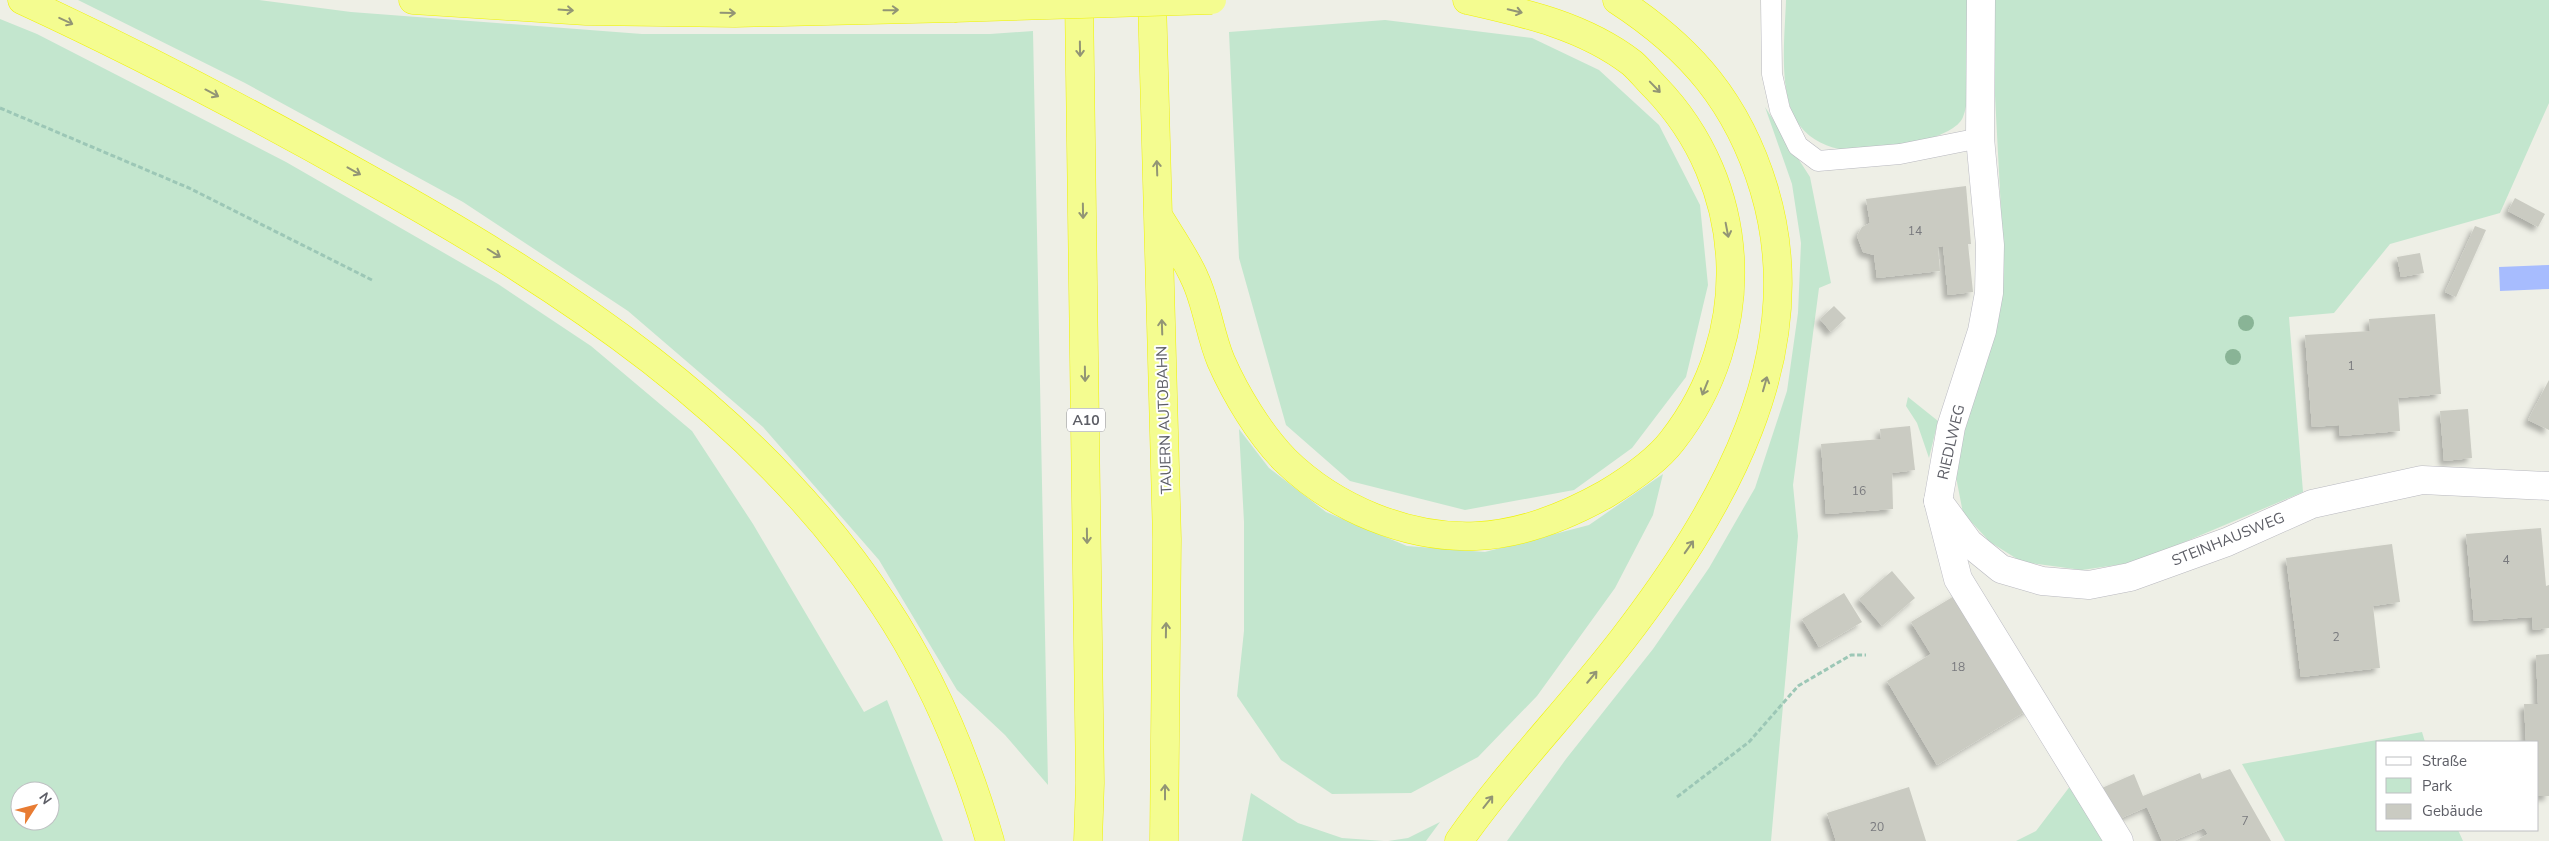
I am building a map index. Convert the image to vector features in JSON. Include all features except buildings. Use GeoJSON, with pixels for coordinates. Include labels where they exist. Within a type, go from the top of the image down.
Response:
{"type":"FeatureCollection","features":[{"type":"Feature","properties":{"kind":"highway"},"geometry":{"type":"LineString","coordinates":[[22,0],[191,82],[443,220],[560,295],[674,377],[732,428],[768,464],[854,562],[885,606],[923,672],[951,730],[976,794],[990,841]]}},
{"type":"Feature","properties":{"kind":"highway"},"geometry":{"type":"LineString","coordinates":[[412,0],[586,11],[725,13],[1212,0]]}},
{"type":"Feature","properties":{"kind":"highway","name":"A10"},"geometry":{"type":"LineString","coordinates":[[1079,0],[1090,762],[1088,841]]}},
{"type":"Feature","properties":{"kind":"highway","name":"TAUERN AUTOBAHN"},"geometry":{"type":"LineString","coordinates":[[1152,0],[1168,539],[1164,841]]}},
{"type":"Feature","properties":{"kind":"highway"},"geometry":{"type":"LineString","coordinates":[[1159,217],[1196,280],[1221,360],[1251,416],[1285,459],[1332,497],[1390,523],[1430,534],[1477,536],[1526,528],[1578,510],[1628,480],[1671,443],[1701,398],[1721,348],[1731,298],[1730,242],[1720,193],[1702,152],[1677,110],[1632,64],[1589,36],[1540,17],[1467,0]]}},
{"type":"Feature","properties":{"kind":"highway"},"geometry":{"type":"LineString","coordinates":[[1459,841],[1517,766],[1623,639],[1693,541],[1750,429],[1767,380],[1777,313],[1779,266],[1773,220],[1761,178],[1748,145],[1728,108],[1706,76],[1675,42],[1649,20],[1617,0]]}},
{"type":"Feature","properties":{"kind":"street","name":"RIEDLWEG"},"geometry":{"type":"LineString","coordinates":[[1981,0],[1980,138],[1990,245],[1988,293],[1982,331],[1951,427],[1938,501],[1958,579],[2119,841]]}},
{"type":"Feature","properties":{"kind":"street","name":"STEINHAUSWEG"},"geometry":{"type":"LineString","coordinates":[[1938,501],[1969,543],[2001,569],[2042,581],[2089,585],[2130,577],[2227,542],[2312,504],[2422,480],[2549,486]]}},
{"type":"Feature","properties":{"kind":"lane"},"geometry":{"type":"LineString","coordinates":[[1771,0],[1772,74],[1780,110],[1798,146],[1818,161],[1900,154],[1980,138]]}},
{"type":"Feature","properties":{"kind":"path"},"geometry":{"type":"LineString","coordinates":[[0,108],[190,188],[374,281]]}},
{"type":"Feature","properties":{"kind":"path"},"geometry":{"type":"LineString","coordinates":[[1677,797],[1749,742],[1798,686],[1851,655],[1866,655]]}},
{"type":"Feature","properties":{"kind":"green space"},"geometry":{"type":"Polygon","coordinates":[[[78,0],[259,0],[351,12],[642,34],[990,34],[1033,31],[1048,785],[1005,735],[957,690],[879,560],[763,427],[628,311],[463,202],[245,83],[78,0]]]}},
{"type":"Feature","properties":{"kind":"green space"},"geometry":{"type":"Polygon","coordinates":[[[1786,0],[1968,0],[1969,77],[1966,106],[1961,121],[1948,131],[1932,138],[1873,148],[1846,150],[1826,145],[1815,139],[1800,126],[1788,99],[1784,65],[1786,0]]]}},
{"type":"Feature","properties":{"kind":"green space"},"geometry":{"type":"Polygon","coordinates":[[[1990,0],[2549,0],[2549,103],[2500,213],[2390,244],[2334,313],[2289,317],[2303,492],[2137,562],[2082,570],[2022,562],[1990,542],[1963,513],[1955,472],[1965,421],[1995,323],[2004,268],[1990,0]]]}},
{"type":"Feature","properties":{"kind":"green space"},"geometry":{"type":"Polygon","coordinates":[[[0,19],[37,34],[286,162],[498,284],[591,346],[692,431],[753,524],[864,712],[887,700],[943,841],[0,841],[0,19]]]}},
{"type":"Feature","properties":{"kind":"green space"},"geometry":{"type":"Polygon","coordinates":[[[1385,20],[1532,38],[1599,70],[1659,125],[1700,205],[1708,285],[1686,377],[1632,448],[1574,490],[1465,510],[1350,481],[1286,425],[1239,258],[1229,32],[1385,20]]]}},
{"type":"Feature","properties":{"kind":"green space"},"geometry":{"type":"Polygon","coordinates":[[[1765,107],[1810,177],[1831,283],[1819,288],[1793,485],[1798,536],[1771,841],[1507,841],[1566,759],[1653,649],[1709,568],[1755,488],[1787,391],[1798,313],[1801,243],[1792,184],[1765,107]]]}},
{"type":"Feature","properties":{"kind":"green space"},"geometry":{"type":"Polygon","coordinates":[[[1908,397],[1938,421],[1929,458],[1917,423],[1906,406],[1908,397]]]}},
{"type":"Feature","properties":{"kind":"green space"},"geometry":{"type":"Polygon","coordinates":[[[1239,429],[1269,468],[1326,512],[1407,546],[1485,552],[1589,525],[1663,474],[1653,515],[1615,588],[1537,696],[1478,757],[1411,793],[1332,794],[1281,760],[1237,696],[1244,631],[1244,522],[1239,429]]]}},
{"type":"Feature","properties":{"kind":"green space"},"geometry":{"type":"Polygon","coordinates":[[[2422,732],[2425,741],[2376,741],[2376,831],[2458,831],[2463,841],[2285,841],[2242,764],[2422,732]]]}},
{"type":"Feature","properties":{"kind":"green space"},"geometry":{"type":"Polygon","coordinates":[[[2074,781],[2108,841],[2016,841],[2036,831],[2074,781]]]}},
{"type":"Feature","properties":{"kind":"green space"},"geometry":{"type":"Polygon","coordinates":[[[1251,793],[1298,823],[1342,838],[1384,841],[1242,841],[1251,793]]]}},
{"type":"Feature","properties":{"kind":"green space"},"geometry":{"type":"Polygon","coordinates":[[[1440,822],[1426,841],[1388,841],[1408,838],[1440,822]]]}},
{"type":"Feature","properties":{"kind":"water"},"geometry":{"type":"Polygon","coordinates":[[[2549,265],[2549,289],[2500,291],[2499,267],[2549,265]]]}}]}
